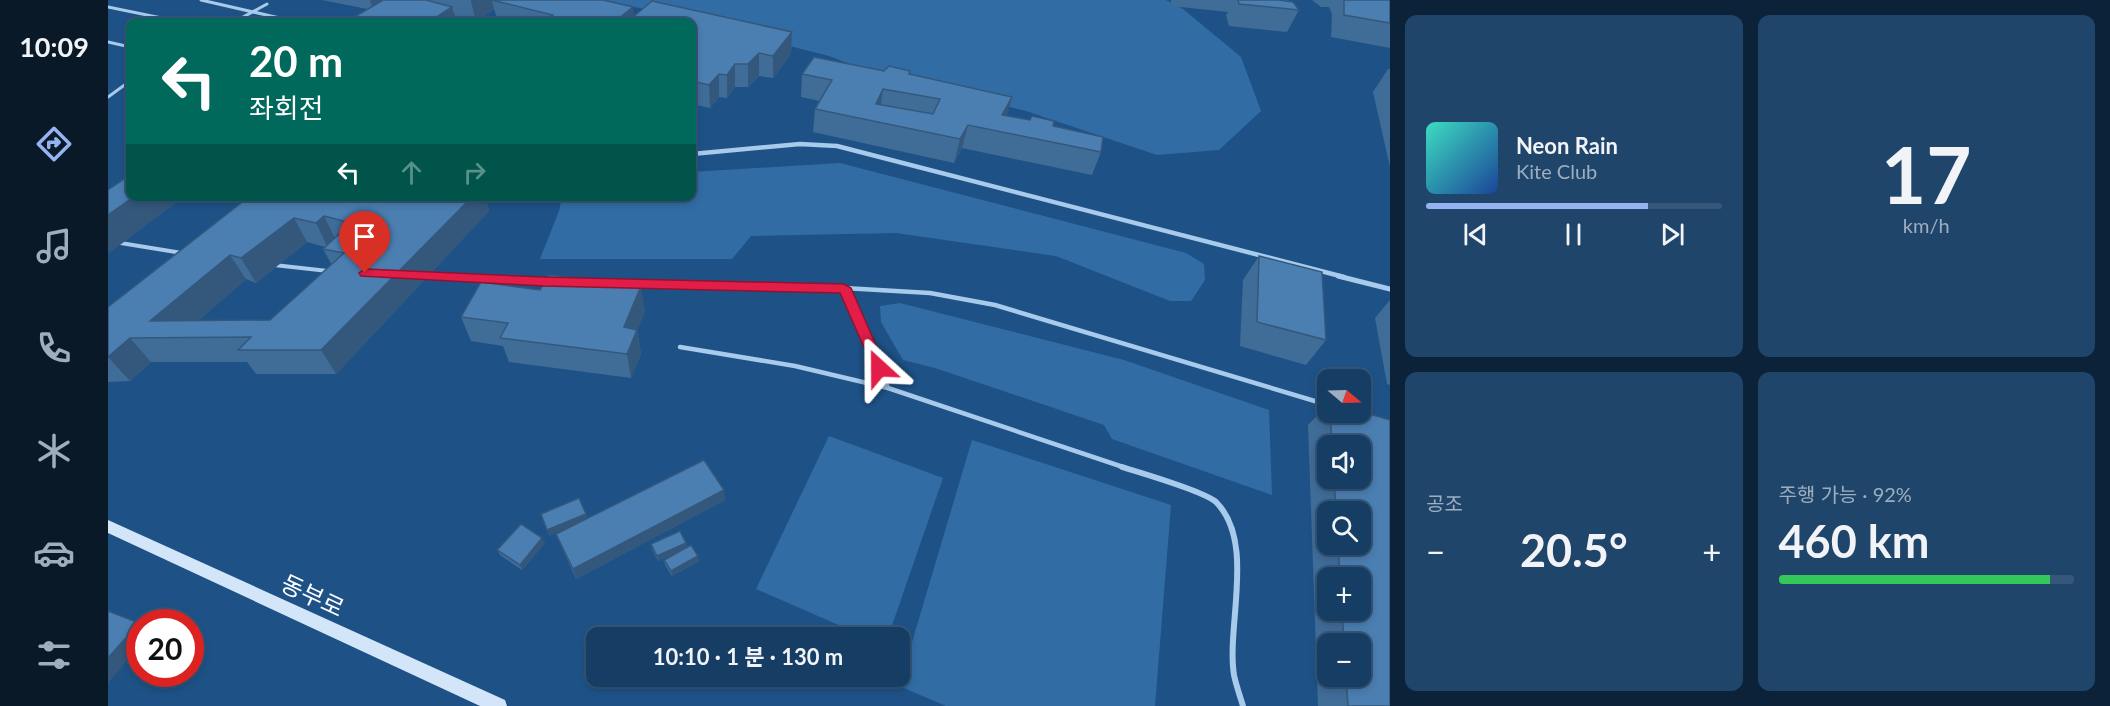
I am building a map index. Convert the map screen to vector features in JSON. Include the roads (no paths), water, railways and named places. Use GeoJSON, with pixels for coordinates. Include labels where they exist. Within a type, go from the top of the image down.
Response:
{"type":"FeatureCollection","features":[{"type":"Feature","properties":{"kind":"main road","name":"동부로"},"geometry":{"type":"LineString","coordinates":[[108,526],[499,706]]}},
{"type":"Feature","properties":{"kind":"street"},"geometry":{"type":"LineString","coordinates":[[696,154],[800,144],[837,146],[1390,288]]}},
{"type":"Feature","properties":{"kind":"lane"},"geometry":{"type":"LineString","coordinates":[[201,0],[279,18]]}},
{"type":"Feature","properties":{"kind":"lane"},"geometry":{"type":"LineString","coordinates":[[242,18],[267,4]]}},
{"type":"Feature","properties":{"kind":"lane"},"geometry":{"type":"LineString","coordinates":[[108,7],[162,18]]}},
{"type":"Feature","properties":{"kind":"lane"},"geometry":{"type":"LineString","coordinates":[[108,42],[126,46]]}},
{"type":"Feature","properties":{"kind":"lane"},"geometry":{"type":"LineString","coordinates":[[108,97],[126,84]]}},
{"type":"Feature","properties":{"kind":"lane"},"geometry":{"type":"LineString","coordinates":[[108,241],[183,253]]}},
{"type":"Feature","properties":{"kind":"lane"},"geometry":{"type":"LineString","coordinates":[[263,263],[332,271]]}},
{"type":"Feature","properties":{"kind":"lane"},"geometry":{"type":"LineString","coordinates":[[415,275],[555,282]]}},
{"type":"Feature","properties":{"kind":"lane"},"geometry":{"type":"LineString","coordinates":[[602,283],[844,288],[930,293],[995,305],[1317,402]]}},
{"type":"Feature","properties":{"kind":"lane"},"geometry":{"type":"LineString","coordinates":[[844,288],[888,388]]}},
{"type":"Feature","properties":{"kind":"lane"},"geometry":{"type":"LineString","coordinates":[[680,347],[795,366],[888,388],[1188,489],[1215,501],[1230,523],[1237,552],[1234,674],[1243,706]]}}]}
